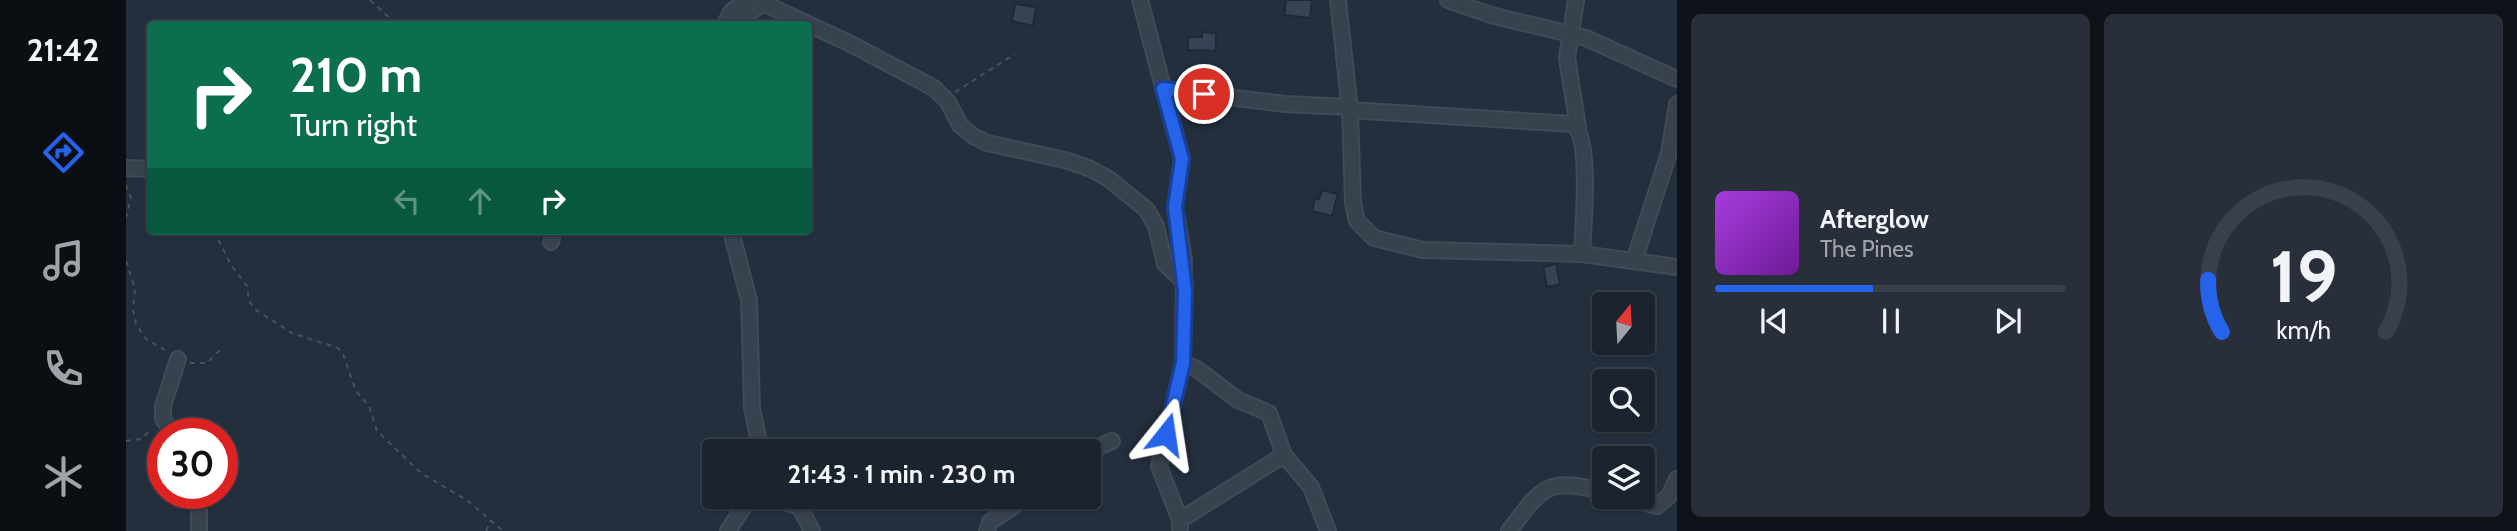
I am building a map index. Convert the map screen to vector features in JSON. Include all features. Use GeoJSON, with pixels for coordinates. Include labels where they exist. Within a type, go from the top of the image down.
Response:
{"type":"FeatureCollection","features":[{"type":"Feature","properties":{"kind":"street"},"geometry":{"type":"LineString","coordinates":[[726,21],[731,12],[747,0]]}},
{"type":"Feature","properties":{"kind":"street"},"geometry":{"type":"LineString","coordinates":[[1140,0],[1182,159],[1175,207],[1185,283],[1183,363],[1159,458],[1159,466],[1180,525],[1284,455]]}},
{"type":"Feature","properties":{"kind":"street"},"geometry":{"type":"LineString","coordinates":[[1338,0],[1350,109],[1353,203],[1357,221],[1374,238],[1423,250],[1582,254],[1677,267]]}},
{"type":"Feature","properties":{"kind":"street"},"geometry":{"type":"LineString","coordinates":[[1448,0],[1491,15],[1571,33],[1677,79]]}},
{"type":"Feature","properties":{"kind":"street"},"geometry":{"type":"LineString","coordinates":[[1576,0],[1567,58],[1582,140],[1582,254]]}},
{"type":"Feature","properties":{"kind":"street"},"geometry":{"type":"LineString","coordinates":[[736,21],[765,1],[805,21]]}},
{"type":"Feature","properties":{"kind":"street"},"geometry":{"type":"LineString","coordinates":[[812,24],[940,92],[960,125],[973,136],[987,143],[1049,156],[1091,169],[1139,202],[1156,226],[1165,264],[1185,283]]}},
{"type":"Feature","properties":{"kind":"street"},"geometry":{"type":"LineString","coordinates":[[1163,89],[1285,104],[1568,122],[1578,127]]}},
{"type":"Feature","properties":{"kind":"street"},"geometry":{"type":"LineString","coordinates":[[1634,261],[1669,153],[1677,104]]}},
{"type":"Feature","properties":{"kind":"street"},"geometry":{"type":"LineString","coordinates":[[126,168],[147,169]]}},
{"type":"Feature","properties":{"kind":"street"},"geometry":{"type":"LineString","coordinates":[[732,235],[749,300],[752,408],[758,439]]}},
{"type":"Feature","properties":{"kind":"street"},"geometry":{"type":"LineString","coordinates":[[163,418],[165,394],[178,359]]}},
{"type":"Feature","properties":{"kind":"street"},"geometry":{"type":"LineString","coordinates":[[1183,363],[1196,369],[1238,400],[1269,413],[1284,455],[1311,486],[1328,531]]}},
{"type":"Feature","properties":{"kind":"street"},"geometry":{"type":"LineString","coordinates":[[1101,446],[1112,441]]}},
{"type":"Feature","properties":{"kind":"street"},"geometry":{"type":"LineString","coordinates":[[1655,505],[1669,496],[1677,480]]}},
{"type":"Feature","properties":{"kind":"street"},"geometry":{"type":"LineString","coordinates":[[1510,531],[1538,493],[1550,486],[1561,484],[1592,490]]}},
{"type":"Feature","properties":{"kind":"street"},"geometry":{"type":"LineString","coordinates":[[199,509],[199,531]]}},
{"type":"Feature","properties":{"kind":"street"},"geometry":{"type":"LineString","coordinates":[[728,531],[742,509]]}},
{"type":"Feature","properties":{"kind":"street"},"geometry":{"type":"LineString","coordinates":[[801,509],[812,531]]}},
{"type":"Feature","properties":{"kind":"street"},"geometry":{"type":"LineString","coordinates":[[985,530],[990,522],[1009,509]]}},
{"type":"Feature","properties":{"kind":"path"},"geometry":{"type":"LineString","coordinates":[[370,0],[393,21]]}},
{"type":"Feature","properties":{"kind":"path"},"geometry":{"type":"LineString","coordinates":[[940,92],[959,91],[1015,54]]}},
{"type":"Feature","properties":{"kind":"path"},"geometry":{"type":"LineString","coordinates":[[126,185],[131,198],[126,217]]}},
{"type":"Feature","properties":{"kind":"path"},"geometry":{"type":"LineString","coordinates":[[216,235],[231,265],[247,286],[249,301],[256,310],[292,332],[338,348],[356,391],[369,406],[377,431],[421,473],[468,501],[503,531]]}},
{"type":"Feature","properties":{"kind":"path"},"geometry":{"type":"LineString","coordinates":[[126,261],[135,289],[133,309],[136,324],[146,339],[178,359],[201,366],[221,349]]}},
{"type":"Feature","properties":{"kind":"path"},"geometry":{"type":"LineString","coordinates":[[126,441],[141,439],[147,434]]}},
{"type":"Feature","properties":{"kind":"path"},"geometry":{"type":"LineString","coordinates":[[486,531],[491,520]]}},
{"type":"Feature","properties":{"kind":"building"},"geometry":{"type":"Polygon","coordinates":[[[1286,0],[1312,0],[1310,18],[1284,15],[1286,0]]]}},
{"type":"Feature","properties":{"kind":"building"},"geometry":{"type":"Polygon","coordinates":[[[1015,4],[1036,7],[1033,26],[1012,21],[1015,4]]]}},
{"type":"Feature","properties":{"kind":"building"},"geometry":{"type":"Polygon","coordinates":[[[1202,32],[1216,33],[1216,51],[1188,50],[1188,37],[1202,37],[1202,32]]]}},
{"type":"Feature","properties":{"kind":"building"},"geometry":{"type":"Polygon","coordinates":[[[1207,70],[1221,75],[1218,86],[1203,84],[1207,70]]]}},
{"type":"Feature","properties":{"kind":"building"},"geometry":{"type":"Polygon","coordinates":[[[1322,190],[1338,194],[1332,216],[1312,211],[1315,198],[1319,199],[1322,190]]]}},
{"type":"Feature","properties":{"kind":"building"},"geometry":{"type":"Polygon","coordinates":[[[1556,264],[1560,284],[1547,287],[1543,267],[1556,264]]]}},
{"type":"Feature","properties":{"kind":"route"},"geometry":{"type":"LineString","coordinates":[[1166,434],[1183,363],[1185,291],[1184,260],[1175,216],[1182,159],[1163,89],[1204,94]]}}]}
